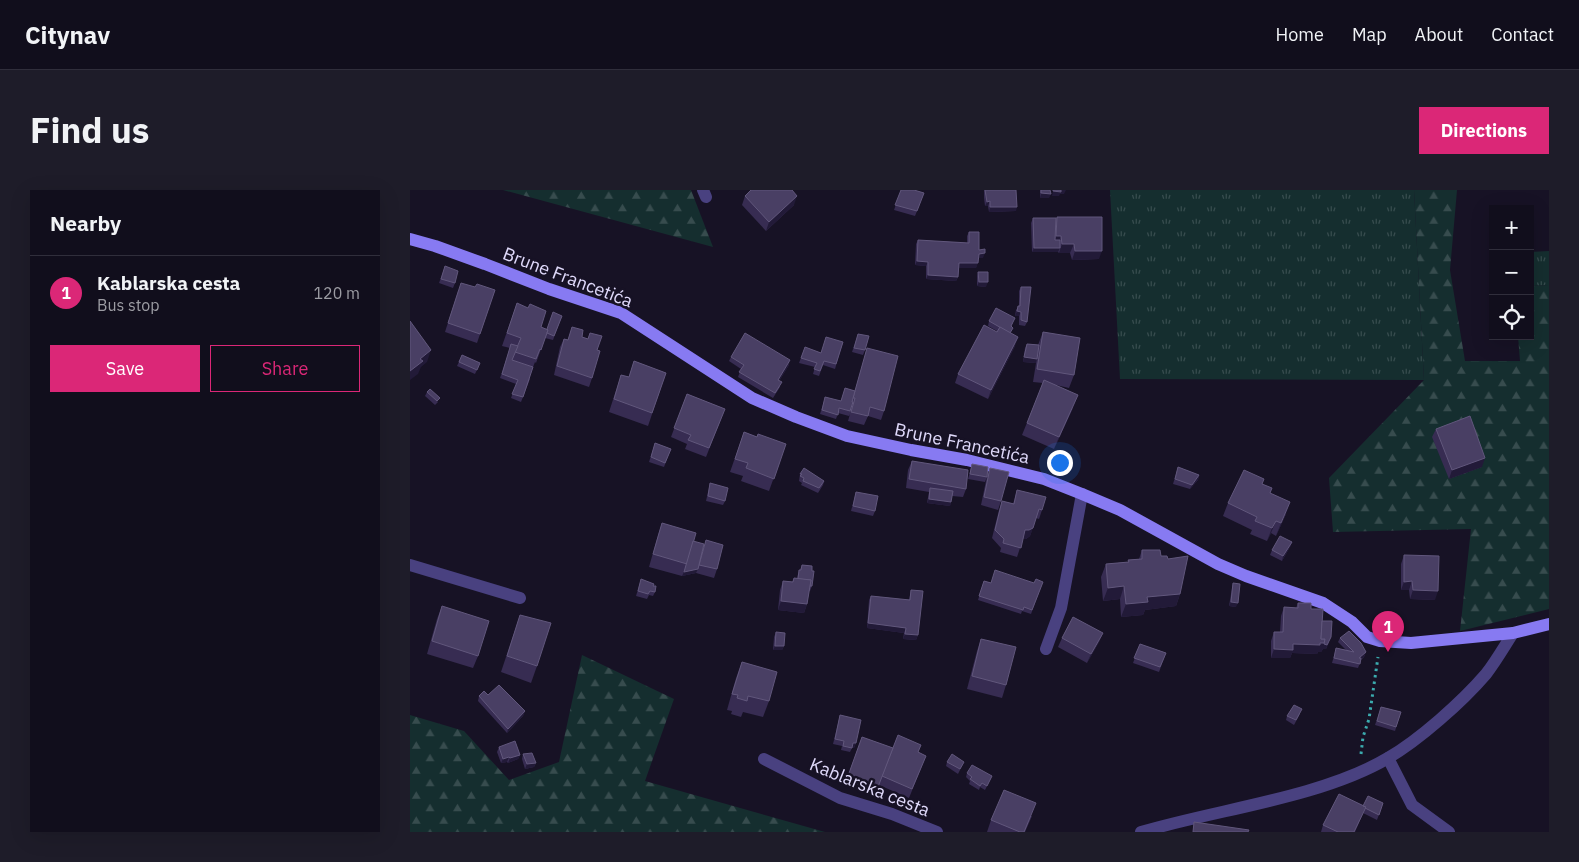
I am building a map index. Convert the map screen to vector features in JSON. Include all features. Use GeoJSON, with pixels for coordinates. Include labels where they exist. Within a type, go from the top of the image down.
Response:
{"type":"FeatureCollection","features":[{"type":"Feature","properties":{"kind":"street","name":"Brune Francetića"},"geometry":{"type":"LineString","coordinates":[[410,239],[621,313],[752,398],[796,417],[847,436],[967,460],[1044,479],[1082,494],[1142,522],[1218,564],[1323,603],[1352,622],[1367,637],[1380,641],[1411,643],[1513,633]]}},
{"type":"Feature","properties":{"kind":"street"},"geometry":{"type":"LineString","coordinates":[[1046,649],[1061,608],[1082,494]]}},
{"type":"Feature","properties":{"kind":"street"},"geometry":{"type":"LineString","coordinates":[[410,565],[520,598]]}},
{"type":"Feature","properties":{"kind":"street"},"geometry":{"type":"LineString","coordinates":[[1141,832],[1308,791],[1356,774],[1388,758],[1447,713],[1485,675],[1513,633],[1549,624]]}},
{"type":"Feature","properties":{"kind":"street"},"geometry":{"type":"LineString","coordinates":[[1388,758],[1412,805],[1449,832]]}},
{"type":"Feature","properties":{"kind":"street","name":"Kablarska cesta"},"geometry":{"type":"LineString","coordinates":[[764,759],[840,798],[892,814],[937,832]]}},
{"type":"Feature","properties":{"kind":"path"},"geometry":{"type":"LineString","coordinates":[[1356,774],[1368,719],[1380,641]]}},
{"type":"Feature","properties":{"kind":"green space"},"geometry":{"type":"Polygon","coordinates":[[[503,190],[691,190],[713,247],[503,190]]]}},
{"type":"Feature","properties":{"kind":"green space"},"geometry":{"type":"Polygon","coordinates":[[[1110,190],[1414,190],[1424,380],[1120,379],[1110,190]]]}},
{"type":"Feature","properties":{"kind":"green space"},"geometry":{"type":"Polygon","coordinates":[[[1414,190],[1457,190],[1450,270],[1465,361],[1520,361],[1518,340],[1534,340],[1534,286],[1549,285],[1549,609],[1460,631],[1471,529],[1333,532],[1329,478],[1424,380],[1414,190]]]}},
{"type":"Feature","properties":{"kind":"green space"},"geometry":{"type":"Polygon","coordinates":[[[1549,251],[1549,285],[1534,286],[1534,252],[1549,251]]]}},
{"type":"Feature","properties":{"kind":"green space"},"geometry":{"type":"Polygon","coordinates":[[[582,655],[674,699],[645,781],[825,832],[410,832],[410,715],[464,731],[509,780],[559,762],[582,655]]]}},
{"type":"Feature","properties":{"kind":"building"},"geometry":{"type":"Polygon","coordinates":[[[751,190],[792,190],[797,196],[769,222],[745,196],[751,190]]]}},
{"type":"Feature","properties":{"kind":"building"},"geometry":{"type":"Polygon","coordinates":[[[901,190],[914,190],[924,193],[917,211],[895,205],[901,190]]]}},
{"type":"Feature","properties":{"kind":"building"},"geometry":{"type":"Polygon","coordinates":[[[985,190],[1016,190],[1017,207],[990,207],[990,201],[987,202],[985,190]]]}},
{"type":"Feature","properties":{"kind":"building"},"geometry":{"type":"Polygon","coordinates":[[[1041,190],[1050,190],[1051,194],[1041,193],[1041,190]]]}},
{"type":"Feature","properties":{"kind":"building"},"geometry":{"type":"Polygon","coordinates":[[[1057,217],[1102,217],[1102,251],[1075,251],[1074,244],[1062,244],[1061,236],[1056,236],[1057,217]]]}},
{"type":"Feature","properties":{"kind":"building"},"geometry":{"type":"Polygon","coordinates":[[[1033,218],[1056,218],[1055,240],[1060,240],[1060,248],[1034,248],[1033,218]]]}},
{"type":"Feature","properties":{"kind":"building"},"geometry":{"type":"Polygon","coordinates":[[[969,232],[979,232],[979,250],[985,249],[985,253],[979,254],[978,263],[959,263],[958,277],[928,275],[928,262],[917,261],[918,240],[969,243],[969,232]]]}},
{"type":"Feature","properties":{"kind":"building"},"geometry":{"type":"Polygon","coordinates":[[[445,266],[458,271],[455,283],[441,279],[445,266]]]}},
{"type":"Feature","properties":{"kind":"building"},"geometry":{"type":"Polygon","coordinates":[[[978,272],[988,272],[988,282],[979,282],[978,272]]]}},
{"type":"Feature","properties":{"kind":"building"},"geometry":{"type":"Polygon","coordinates":[[[461,283],[475,287],[477,284],[495,290],[480,334],[448,323],[461,283]]]}},
{"type":"Feature","properties":{"kind":"building"},"geometry":{"type":"Polygon","coordinates":[[[1021,287],[1031,287],[1027,322],[1021,320],[1021,312],[1017,311],[1018,306],[1020,306],[1021,287]]]}},
{"type":"Feature","properties":{"kind":"building"},"geometry":{"type":"Polygon","coordinates":[[[517,303],[528,308],[530,304],[546,311],[541,327],[548,330],[536,359],[515,352],[521,338],[507,333],[517,303]]]}},
{"type":"Feature","properties":{"kind":"building"},"geometry":{"type":"Polygon","coordinates":[[[996,308],[1015,318],[1010,333],[989,321],[996,308]]]}},
{"type":"Feature","properties":{"kind":"building"},"geometry":{"type":"Polygon","coordinates":[[[553,312],[562,316],[554,336],[547,333],[553,312]]]}},
{"type":"Feature","properties":{"kind":"building"},"geometry":{"type":"Polygon","coordinates":[[[410,321],[431,350],[420,359],[423,361],[410,371],[410,321]]]}},
{"type":"Feature","properties":{"kind":"building"},"geometry":{"type":"Polygon","coordinates":[[[984,325],[997,332],[1000,327],[1018,337],[991,390],[958,374],[984,325]]]}},
{"type":"Feature","properties":{"kind":"building"},"geometry":{"type":"Polygon","coordinates":[[[572,327],[583,330],[582,337],[588,339],[590,333],[602,336],[597,350],[600,351],[592,378],[557,366],[564,339],[568,340],[572,327]]]}},
{"type":"Feature","properties":{"kind":"building"},"geometry":{"type":"Polygon","coordinates":[[[1043,332],[1080,338],[1074,375],[1037,369],[1043,332]]]}},
{"type":"Feature","properties":{"kind":"building"},"geometry":{"type":"Polygon","coordinates":[[[745,333],[790,360],[778,380],[782,382],[775,393],[739,372],[744,365],[731,357],[745,333]]]}},
{"type":"Feature","properties":{"kind":"building"},"geometry":{"type":"Polygon","coordinates":[[[858,334],[869,336],[865,350],[854,348],[858,334]]]}},
{"type":"Feature","properties":{"kind":"building"},"geometry":{"type":"Polygon","coordinates":[[[826,337],[843,342],[836,364],[824,361],[820,371],[814,369],[817,363],[801,358],[805,347],[821,353],[826,337]]]}},
{"type":"Feature","properties":{"kind":"building"},"geometry":{"type":"Polygon","coordinates":[[[511,344],[518,346],[512,360],[533,367],[523,397],[512,394],[518,380],[502,374],[511,344]]]}},
{"type":"Feature","properties":{"kind":"building"},"geometry":{"type":"Polygon","coordinates":[[[1027,344],[1039,345],[1037,359],[1024,357],[1027,344]]]}},
{"type":"Feature","properties":{"kind":"building"},"geometry":{"type":"Polygon","coordinates":[[[867,348],[898,356],[884,411],[870,407],[868,416],[851,412],[867,348]]]}},
{"type":"Feature","properties":{"kind":"building"},"geometry":{"type":"Polygon","coordinates":[[[462,355],[480,363],[477,370],[459,362],[462,355]]]}},
{"type":"Feature","properties":{"kind":"building"},"geometry":{"type":"Polygon","coordinates":[[[634,361],[666,373],[652,413],[614,399],[621,375],[629,377],[634,361]]]}},
{"type":"Feature","properties":{"kind":"building"},"geometry":{"type":"Polygon","coordinates":[[[1044,380],[1078,395],[1059,437],[1027,423],[1044,380]]]}},
{"type":"Feature","properties":{"kind":"building"},"geometry":{"type":"Polygon","coordinates":[[[845,388],[855,391],[850,411],[839,408],[838,415],[822,410],[825,397],[841,401],[845,388]]]}},
{"type":"Feature","properties":{"kind":"building"},"geometry":{"type":"Polygon","coordinates":[[[430,389],[440,398],[437,401],[427,392],[430,389]]]}},
{"type":"Feature","properties":{"kind":"building"},"geometry":{"type":"Polygon","coordinates":[[[687,394],[725,409],[709,448],[688,440],[691,435],[674,428],[687,394]]]}},
{"type":"Feature","properties":{"kind":"building"},"geometry":{"type":"Polygon","coordinates":[[[1470,416],[1485,458],[1452,470],[1436,429],[1470,416]]]}},
{"type":"Feature","properties":{"kind":"building"},"geometry":{"type":"Polygon","coordinates":[[[744,432],[757,437],[758,434],[786,444],[774,479],[746,468],[748,463],[735,459],[744,432]]]}},
{"type":"Feature","properties":{"kind":"building"},"geometry":{"type":"Polygon","coordinates":[[[655,443],[671,449],[665,463],[651,457],[655,443]]]}},
{"type":"Feature","properties":{"kind":"building"},"geometry":{"type":"Polygon","coordinates":[[[912,461],[968,470],[966,489],[909,479],[912,461]]]}},
{"type":"Feature","properties":{"kind":"building"},"geometry":{"type":"Polygon","coordinates":[[[972,464],[988,467],[987,477],[970,474],[972,464]]]}},
{"type":"Feature","properties":{"kind":"building"},"geometry":{"type":"Polygon","coordinates":[[[1178,467],[1199,475],[1192,485],[1175,479],[1178,467]]]}},
{"type":"Feature","properties":{"kind":"building"},"geometry":{"type":"Polygon","coordinates":[[[804,468],[824,481],[819,488],[803,481],[804,478],[800,474],[804,468]]]}},
{"type":"Feature","properties":{"kind":"building"},"geometry":{"type":"Polygon","coordinates":[[[990,468],[1009,472],[1001,501],[984,497],[990,468]]]}},
{"type":"Feature","properties":{"kind":"building"},"geometry":{"type":"Polygon","coordinates":[[[1244,470],[1264,479],[1262,484],[1272,488],[1270,493],[1290,502],[1281,523],[1276,521],[1272,528],[1255,521],[1257,517],[1228,503],[1244,470]]]}},
{"type":"Feature","properties":{"kind":"building"},"geometry":{"type":"Polygon","coordinates":[[[710,483],[728,488],[725,501],[708,496],[710,483]]]}},
{"type":"Feature","properties":{"kind":"building"},"geometry":{"type":"Polygon","coordinates":[[[930,488],[953,491],[951,502],[929,499],[930,488]]]}},
{"type":"Feature","properties":{"kind":"building"},"geometry":{"type":"Polygon","coordinates":[[[1017,490],[1046,497],[1042,510],[1039,509],[1033,528],[1025,530],[1021,548],[1003,543],[1004,539],[995,530],[1002,501],[1014,504],[1017,490]]]}},
{"type":"Feature","properties":{"kind":"building"},"geometry":{"type":"Polygon","coordinates":[[[856,492],[878,496],[875,511],[853,506],[856,492]]]}},
{"type":"Feature","properties":{"kind":"building"},"geometry":{"type":"Polygon","coordinates":[[[662,523],[696,533],[687,564],[653,554],[662,523]]]}},
{"type":"Feature","properties":{"kind":"building"},"geometry":{"type":"Polygon","coordinates":[[[1280,536],[1292,542],[1283,556],[1272,550],[1280,536]]]}},
{"type":"Feature","properties":{"kind":"building"},"geometry":{"type":"Polygon","coordinates":[[[706,540],[723,545],[717,569],[699,565],[706,540]]]}},
{"type":"Feature","properties":{"kind":"building"},"geometry":{"type":"Polygon","coordinates":[[[693,541],[704,544],[698,569],[684,572],[693,541]]]}},
{"type":"Feature","properties":{"kind":"building"},"geometry":{"type":"Polygon","coordinates":[[[1142,550],[1160,550],[1161,556],[1167,556],[1168,559],[1188,556],[1180,594],[1147,597],[1148,602],[1126,604],[1124,586],[1108,588],[1106,564],[1142,559],[1142,550]]]}},
{"type":"Feature","properties":{"kind":"building"},"geometry":{"type":"Polygon","coordinates":[[[1404,555],[1439,556],[1438,591],[1413,590],[1412,581],[1404,582],[1404,555]]]}},
{"type":"Feature","properties":{"kind":"building"},"geometry":{"type":"Polygon","coordinates":[[[802,565],[812,566],[812,571],[814,571],[812,586],[810,586],[811,580],[798,579],[799,570],[801,570],[802,565]]]}},
{"type":"Feature","properties":{"kind":"building"},"geometry":{"type":"Polygon","coordinates":[[[995,570],[1034,583],[1036,579],[1043,582],[1032,610],[1024,607],[1023,610],[979,596],[984,581],[991,583],[995,570]]]}},
{"type":"Feature","properties":{"kind":"building"},"geometry":{"type":"Polygon","coordinates":[[[794,578],[811,580],[807,604],[781,601],[783,581],[793,582],[794,578]]]}},
{"type":"Feature","properties":{"kind":"building"},"geometry":{"type":"Polygon","coordinates":[[[641,579],[654,584],[653,586],[656,586],[655,592],[650,591],[648,594],[638,591],[641,579]]]}},
{"type":"Feature","properties":{"kind":"building"},"geometry":{"type":"Polygon","coordinates":[[[1233,583],[1240,584],[1238,603],[1231,602],[1233,583]]]}},
{"type":"Feature","properties":{"kind":"building"},"geometry":{"type":"Polygon","coordinates":[[[911,590],[923,591],[918,635],[905,634],[906,628],[868,623],[871,596],[910,600],[911,590]]]}},
{"type":"Feature","properties":{"kind":"building"},"geometry":{"type":"Polygon","coordinates":[[[1298,603],[1311,603],[1311,609],[1323,609],[1321,639],[1325,639],[1325,643],[1320,643],[1320,645],[1293,644],[1293,650],[1274,649],[1274,632],[1283,632],[1284,607],[1298,608],[1298,603]]]}},
{"type":"Feature","properties":{"kind":"building"},"geometry":{"type":"Polygon","coordinates":[[[442,606],[489,621],[478,656],[432,641],[442,606]]]}},
{"type":"Feature","properties":{"kind":"building"},"geometry":{"type":"Polygon","coordinates":[[[520,615],[551,623],[537,666],[507,656],[520,615]]]}},
{"type":"Feature","properties":{"kind":"building"},"geometry":{"type":"Polygon","coordinates":[[[1073,617],[1103,633],[1091,654],[1062,638],[1073,617]]]}},
{"type":"Feature","properties":{"kind":"building"},"geometry":{"type":"Polygon","coordinates":[[[1322,621],[1332,621],[1331,637],[1327,645],[1324,644],[1325,639],[1321,639],[1322,621]]]}},
{"type":"Feature","properties":{"kind":"building"},"geometry":{"type":"Polygon","coordinates":[[[1349,631],[1361,643],[1366,652],[1359,658],[1361,658],[1360,664],[1334,658],[1336,648],[1354,652],[1340,638],[1349,631]]]}},
{"type":"Feature","properties":{"kind":"building"},"geometry":{"type":"Polygon","coordinates":[[[776,632],[785,633],[784,646],[775,646],[776,632]]]}},
{"type":"Feature","properties":{"kind":"building"},"geometry":{"type":"Polygon","coordinates":[[[981,639],[1016,647],[1006,685],[972,676],[981,639]]]}},
{"type":"Feature","properties":{"kind":"building"},"geometry":{"type":"Polygon","coordinates":[[[1140,644],[1166,653],[1160,667],[1134,658],[1140,644]]]}},
{"type":"Feature","properties":{"kind":"building"},"geometry":{"type":"Polygon","coordinates":[[[742,662],[777,672],[769,701],[748,696],[747,701],[737,698],[738,695],[732,694],[742,662]]]}},
{"type":"Feature","properties":{"kind":"building"},"geometry":{"type":"Polygon","coordinates":[[[499,685],[525,711],[508,729],[479,696],[484,691],[488,695],[499,685]]]}},
{"type":"Feature","properties":{"kind":"building"},"geometry":{"type":"Polygon","coordinates":[[[1294,705],[1302,709],[1296,720],[1287,716],[1294,705]]]}},
{"type":"Feature","properties":{"kind":"building"},"geometry":{"type":"Polygon","coordinates":[[[1381,707],[1401,712],[1396,727],[1377,721],[1381,707]]]}},
{"type":"Feature","properties":{"kind":"building"},"geometry":{"type":"Polygon","coordinates":[[[840,715],[861,720],[856,743],[853,743],[852,748],[843,746],[844,741],[835,739],[840,715]]]}},
{"type":"Feature","properties":{"kind":"building"},"geometry":{"type":"Polygon","coordinates":[[[898,735],[921,745],[918,752],[926,756],[912,789],[882,776],[898,735]]]}},
{"type":"Feature","properties":{"kind":"building"},"geometry":{"type":"Polygon","coordinates":[[[862,737],[893,748],[878,787],[848,776],[862,737]]]}},
{"type":"Feature","properties":{"kind":"building"},"geometry":{"type":"Polygon","coordinates":[[[515,741],[520,755],[503,759],[499,747],[515,741]]]}},
{"type":"Feature","properties":{"kind":"building"},"geometry":{"type":"Polygon","coordinates":[[[532,753],[536,763],[527,764],[523,754],[532,753]]]}},
{"type":"Feature","properties":{"kind":"building"},"geometry":{"type":"Polygon","coordinates":[[[952,754],[964,762],[960,769],[947,762],[952,754]]]}},
{"type":"Feature","properties":{"kind":"building"},"geometry":{"type":"Polygon","coordinates":[[[972,765],[992,776],[987,786],[982,783],[980,786],[970,779],[972,777],[967,773],[972,765]]]}},
{"type":"Feature","properties":{"kind":"building"},"geometry":{"type":"Polygon","coordinates":[[[1004,790],[1036,803],[1024,832],[991,820],[1004,790]]]}},
{"type":"Feature","properties":{"kind":"building"},"geometry":{"type":"Polygon","coordinates":[[[1339,794],[1366,807],[1354,832],[1338,832],[1323,825],[1339,794]]]}},
{"type":"Feature","properties":{"kind":"building"},"geometry":{"type":"Polygon","coordinates":[[[1368,796],[1383,803],[1379,815],[1363,806],[1368,796]]]}},
{"type":"Feature","properties":{"kind":"building"},"geometry":{"type":"Polygon","coordinates":[[[1194,822],[1249,830],[1248,832],[1193,832],[1194,822]]]}},
{"type":"Feature","properties":{"kind":"place","name":"Kablarska cesta"},"geometry":{"type":"Point","coordinates":[1388,652]}}]}
